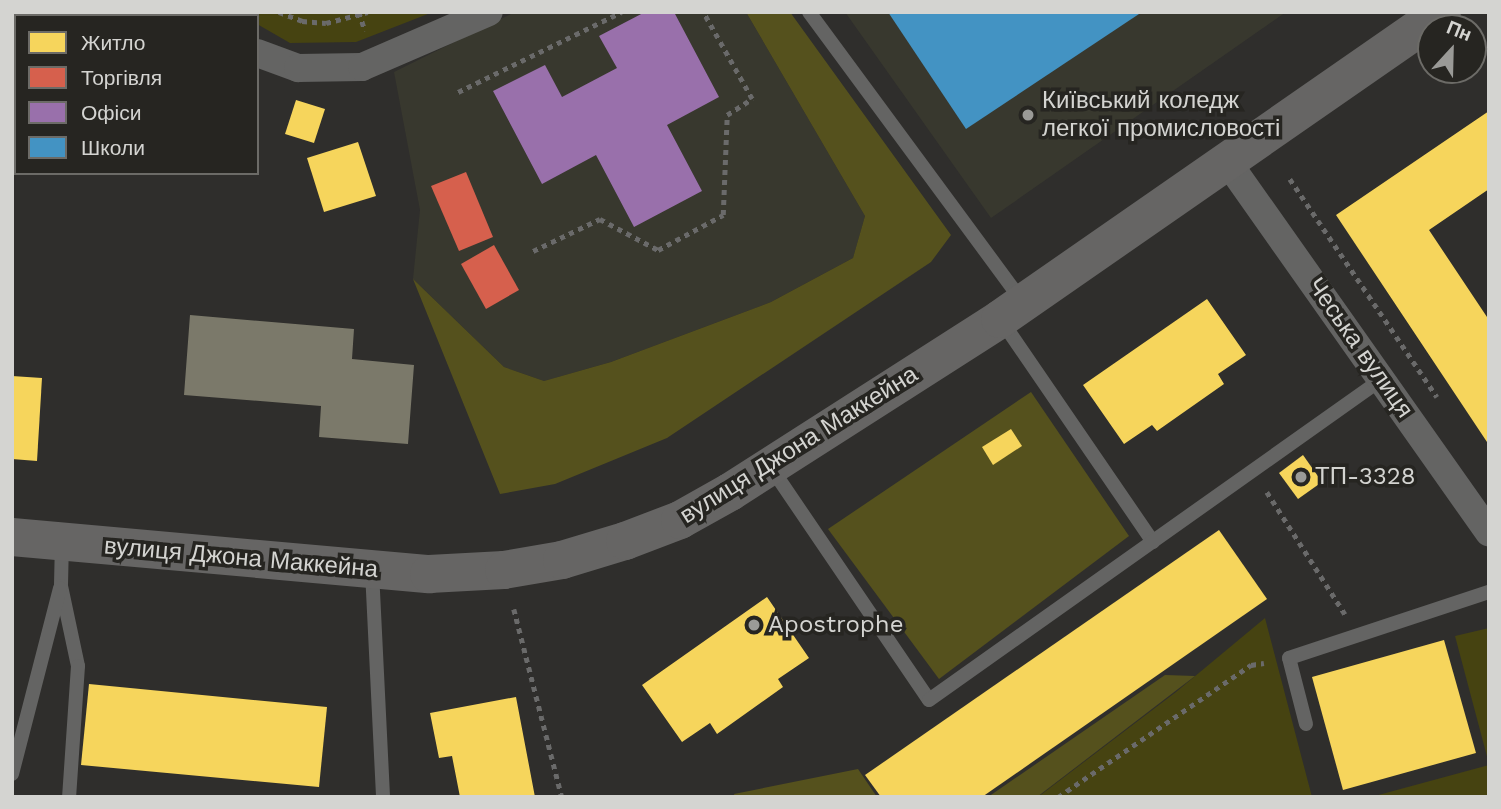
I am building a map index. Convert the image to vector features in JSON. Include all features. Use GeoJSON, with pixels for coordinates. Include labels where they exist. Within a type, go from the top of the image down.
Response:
{"type":"FeatureCollection","features":[{"type":"Feature","properties":{"kind":"street"},"geometry":{"type":"LineString","coordinates":[[259,54],[298,68],[362,67],[489,12]]}},
{"type":"Feature","properties":{"kind":"street","name":"вулиця Джона Маккейна"},"geometry":{"type":"LineString","coordinates":[[12,537],[429,574],[504,570],[562,560],[680,520],[771,467],[1012,311],[1229,164],[1441,12]]}},
{"type":"Feature","properties":{"kind":"street","name":"Чеська вулиця"},"geometry":{"type":"LineString","coordinates":[[1229,164],[1489,532]]}},
{"type":"Feature","properties":{"kind":"lane"},"geometry":{"type":"LineString","coordinates":[[810,12],[1012,311],[1153,542]]}},
{"type":"Feature","properties":{"kind":"lane"},"geometry":{"type":"LineString","coordinates":[[771,467],[929,700],[1382,379]]}},
{"type":"Feature","properties":{"kind":"lane"},"geometry":{"type":"LineString","coordinates":[[62,541],[61,586],[78,666],[69,797]]}},
{"type":"Feature","properties":{"kind":"lane"},"geometry":{"type":"LineString","coordinates":[[372,570],[383,797]]}},
{"type":"Feature","properties":{"kind":"lane"},"geometry":{"type":"LineString","coordinates":[[12,774],[61,586]]}},
{"type":"Feature","properties":{"kind":"lane"},"geometry":{"type":"LineString","coordinates":[[1306,724],[1289,658],[1489,592]]}},
{"type":"Feature","properties":{"kind":"path"},"geometry":{"type":"LineString","coordinates":[[279,12],[302,21],[326,23],[369,12]]}},
{"type":"Feature","properties":{"kind":"path"},"geometry":{"type":"LineString","coordinates":[[458,92],[621,12]]}},
{"type":"Feature","properties":{"kind":"path"},"geometry":{"type":"LineString","coordinates":[[533,251],[600,219],[658,250],[723,215],[727,115],[752,99],[703,12]]}},
{"type":"Feature","properties":{"kind":"path"},"geometry":{"type":"LineString","coordinates":[[1290,179],[1443,405]]}},
{"type":"Feature","properties":{"kind":"path"},"geometry":{"type":"LineString","coordinates":[[1253,471],[1359,636]]}},
{"type":"Feature","properties":{"kind":"path"},"geometry":{"type":"LineString","coordinates":[[514,609],[562,797]]}},
{"type":"Feature","properties":{"kind":"path"},"geometry":{"type":"LineString","coordinates":[[1058,797],[1251,665]]}},
{"type":"Feature","properties":{"kind":"shaded area"},"geometry":{"type":"Polygon","coordinates":[[[238,12],[433,12],[356,42],[290,43],[259,25],[259,14],[238,12]]]}},
{"type":"Feature","properties":{"kind":"shaded area"},"geometry":{"type":"Polygon","coordinates":[[[515,12],[746,12],[865,216],[853,258],[771,302],[611,362],[544,381],[504,367],[413,279],[420,210],[394,72],[515,12]]]}},
{"type":"Feature","properties":{"kind":"shaded area"},"geometry":{"type":"Polygon","coordinates":[[[746,12],[790,12],[951,235],[931,262],[667,438],[555,484],[500,494],[413,279],[504,367],[544,381],[611,362],[771,302],[853,258],[865,216],[746,12]]]}},
{"type":"Feature","properties":{"kind":"shaded area","name":"Київський коледж легкої промисловості"},"geometry":{"type":"Polygon","coordinates":[[[845,12],[1286,12],[991,218],[845,12]]]}},
{"type":"Feature","properties":{"kind":"shaded area"},"geometry":{"type":"Polygon","coordinates":[[[1031,392],[1129,536],[939,679],[828,529],[1031,392]]]}},
{"type":"Feature","properties":{"kind":"shaded area"},"geometry":{"type":"Polygon","coordinates":[[[1265,618],[1312,797],[1038,797],[1176,692],[1265,618]]]}},
{"type":"Feature","properties":{"kind":"shaded area"},"geometry":{"type":"Polygon","coordinates":[[[1489,628],[1489,764],[1455,636],[1489,628]]]}},
{"type":"Feature","properties":{"kind":"shaded area"},"geometry":{"type":"Polygon","coordinates":[[[1165,675],[1195,676],[1037,797],[988,797],[1165,675]]]}},
{"type":"Feature","properties":{"kind":"shaded area"},"geometry":{"type":"Polygon","coordinates":[[[1489,765],[1489,797],[1371,797],[1489,765]]]}},
{"type":"Feature","properties":{"kind":"shaded area"},"geometry":{"type":"Polygon","coordinates":[[[858,769],[877,797],[735,797],[734,794],[858,769]]]}},
{"type":"Feature","properties":{"kind":"building: Житло"},"geometry":{"type":"Polygon","coordinates":[[[12,23],[14,23],[14,60],[12,96],[12,23]]]}},
{"type":"Feature","properties":{"kind":"building: Житло"},"geometry":{"type":"Polygon","coordinates":[[[296,100],[325,109],[314,143],[285,134],[296,100]]]}},
{"type":"Feature","properties":{"kind":"building: Житло"},"geometry":{"type":"Polygon","coordinates":[[[1489,111],[1489,189],[1429,230],[1489,320],[1489,445],[1336,215],[1489,111]]]}},
{"type":"Feature","properties":{"kind":"building: Житло"},"geometry":{"type":"Polygon","coordinates":[[[358,142],[376,196],[324,212],[307,158],[358,142]]]}},
{"type":"Feature","properties":{"kind":"building: Житло"},"geometry":{"type":"Polygon","coordinates":[[[1207,299],[1246,355],[1218,374],[1224,384],[1157,431],[1152,425],[1124,444],[1083,385],[1207,299]]]}},
{"type":"Feature","properties":{"kind":"building: Житло"},"geometry":{"type":"Polygon","coordinates":[[[12,376],[42,378],[37,461],[12,459],[12,376]]]}},
{"type":"Feature","properties":{"kind":"building: Житло"},"geometry":{"type":"Polygon","coordinates":[[[1011,429],[1022,446],[993,465],[982,447],[1011,429]]]}},
{"type":"Feature","properties":{"kind":"building: Житло","name":"ТП-3328"},"geometry":{"type":"Polygon","coordinates":[[[1303,455],[1322,482],[1298,499],[1279,473],[1303,455]]]}},
{"type":"Feature","properties":{"kind":"building: Житло"},"geometry":{"type":"Polygon","coordinates":[[[1219,530],[1267,599],[982,797],[881,797],[865,775],[1219,530]]]}},
{"type":"Feature","properties":{"kind":"building: Житло"},"geometry":{"type":"Polygon","coordinates":[[[767,597],[809,658],[778,679],[783,687],[717,734],[710,723],[682,742],[642,685],[767,597]]]}},
{"type":"Feature","properties":{"kind":"building: Житло"},"geometry":{"type":"Polygon","coordinates":[[[1444,640],[1476,753],[1343,790],[1312,677],[1444,640]]]}},
{"type":"Feature","properties":{"kind":"building: Житло"},"geometry":{"type":"Polygon","coordinates":[[[89,684],[327,707],[319,787],[81,765],[89,684]]]}},
{"type":"Feature","properties":{"kind":"building: Житло"},"geometry":{"type":"Polygon","coordinates":[[[516,697],[535,797],[460,797],[452,756],[439,758],[430,713],[516,697]]]}},
{"type":"Feature","properties":{"kind":"building: Торгівля"},"geometry":{"type":"Polygon","coordinates":[[[466,172],[493,237],[459,251],[431,186],[466,172]]]}},
{"type":"Feature","properties":{"kind":"building: Торгівля"},"geometry":{"type":"Polygon","coordinates":[[[494,245],[519,290],[486,309],[461,264],[494,245]]]}},
{"type":"Feature","properties":{"kind":"building: Офіси"},"geometry":{"type":"Polygon","coordinates":[[[645,12],[674,12],[719,97],[667,125],[702,191],[634,227],[596,155],[542,184],[493,91],[545,65],[562,97],[617,68],[599,36],[645,12]]]}},
{"type":"Feature","properties":{"kind":"building: Школи"},"geometry":{"type":"Polygon","coordinates":[[[888,12],[1142,12],[966,129],[888,12]]]}},
{"type":"Feature","properties":{"kind":"building: Інше"},"geometry":{"type":"Polygon","coordinates":[[[190,315],[354,329],[352,359],[414,365],[408,444],[319,437],[321,406],[184,395],[190,315]]]}},
{"type":"Feature","properties":{"kind":"place","name":"Київський коледж легкої промисловості"},"geometry":{"type":"Point","coordinates":[1028,115]}},
{"type":"Feature","properties":{"kind":"place","name":"ТП-3328"},"geometry":{"type":"Point","coordinates":[1301,477]}},
{"type":"Feature","properties":{"kind":"place","name":"Apostrophe"},"geometry":{"type":"Point","coordinates":[754,625]}}]}
